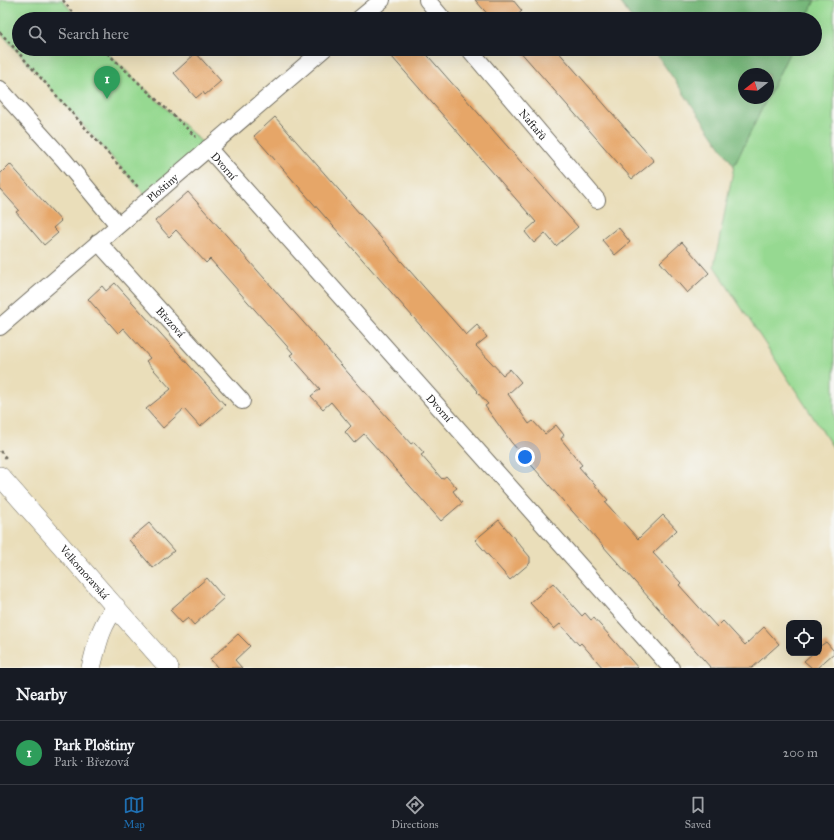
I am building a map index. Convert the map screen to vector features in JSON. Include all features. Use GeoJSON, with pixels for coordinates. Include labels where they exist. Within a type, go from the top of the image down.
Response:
{"type":"FeatureCollection","features":[{"type":"Feature","properties":{"kind":"street"},"geometry":{"type":"LineString","coordinates":[[367,12],[382,0]]}},
{"type":"Feature","properties":{"kind":"street"},"geometry":{"type":"LineString","coordinates":[[427,0],[437,12]]}},
{"type":"Feature","properties":{"kind":"street","name":"Ploštiny"},"geometry":{"type":"LineString","coordinates":[[0,327],[316,56]]}},
{"type":"Feature","properties":{"kind":"street","name":"Naftařů"},"geometry":{"type":"LineString","coordinates":[[475,56],[597,200]]}},
{"type":"Feature","properties":{"kind":"street"},"geometry":{"type":"LineString","coordinates":[[0,89],[64,160],[118,225]]}},
{"type":"Feature","properties":{"kind":"street","name":"Dvorní"},"geometry":{"type":"LineString","coordinates":[[208,148],[671,668]]}},
{"type":"Feature","properties":{"kind":"street","name":"Březová"},"geometry":{"type":"LineString","coordinates":[[98,242],[242,401]]}},
{"type":"Feature","properties":{"kind":"street","name":"Velkomoravská"},"geometry":{"type":"LineString","coordinates":[[0,476],[169,668]]}},
{"type":"Feature","properties":{"kind":"street"},"geometry":{"type":"LineString","coordinates":[[91,668],[101,631],[107,618],[116,607]]}},
{"type":"Feature","properties":{"kind":"path"},"geometry":{"type":"LineString","coordinates":[[63,0],[72,12]]}},
{"type":"Feature","properties":{"kind":"path"},"geometry":{"type":"LineString","coordinates":[[0,32],[12,45]]}},
{"type":"Feature","properties":{"kind":"path"},"geometry":{"type":"LineString","coordinates":[[21,56],[149,199]]}},
{"type":"Feature","properties":{"kind":"path"},"geometry":{"type":"LineString","coordinates":[[110,56],[208,148]]}},
{"type":"Feature","properties":{"kind":"green space"},"geometry":{"type":"Polygon","coordinates":[[[0,0],[63,0],[72,12],[12,12],[12,45],[0,32],[0,0]]]}},
{"type":"Feature","properties":{"kind":"green space"},"geometry":{"type":"Polygon","coordinates":[[[619,0],[815,0],[809,12],[627,12],[619,0]]]}},
{"type":"Feature","properties":{"kind":"green space"},"geometry":{"type":"Polygon","coordinates":[[[815,0],[834,0],[834,449],[714,266],[734,166],[764,104],[774,104],[774,84],[788,56],[822,56],[822,12],[809,12],[815,0]]]}},
{"type":"Feature","properties":{"kind":"green space"},"geometry":{"type":"Polygon","coordinates":[[[21,56],[110,56],[208,148],[149,199],[21,56]]]}},
{"type":"Feature","properties":{"kind":"green space"},"geometry":{"type":"Polygon","coordinates":[[[658,56],[788,56],[774,84],[774,68],[738,68],[738,104],[764,104],[734,166],[658,56]]]}},
{"type":"Feature","properties":{"kind":"building"},"geometry":{"type":"Polygon","coordinates":[[[475,0],[513,0],[522,11],[521,12],[486,12],[475,0]]]}},
{"type":"Feature","properties":{"kind":"building"},"geometry":{"type":"Polygon","coordinates":[[[193,56],[199,56],[221,81],[205,95],[203,92],[196,98],[174,73],[193,56]]]}},
{"type":"Feature","properties":{"kind":"building"},"geometry":{"type":"Polygon","coordinates":[[[391,56],[428,56],[578,227],[556,246],[545,233],[534,243],[525,232],[536,222],[391,56]]]}},
{"type":"Feature","properties":{"kind":"building"},"geometry":{"type":"Polygon","coordinates":[[[524,56],[562,56],[654,161],[632,179],[524,56]]]}},
{"type":"Feature","properties":{"kind":"building"},"geometry":{"type":"Polygon","coordinates":[[[275,117],[466,335],[477,325],[487,337],[476,346],[503,375],[510,369],[521,382],[508,394],[529,424],[533,421],[545,434],[556,425],[564,435],[561,439],[582,465],[579,467],[608,500],[605,502],[638,539],[663,515],[677,530],[653,553],[681,583],[679,585],[717,627],[723,621],[745,645],[764,627],[779,644],[752,668],[711,668],[511,442],[485,406],[488,404],[477,392],[478,391],[254,136],[275,117]]]}},
{"type":"Feature","properties":{"kind":"building"},"geometry":{"type":"Polygon","coordinates":[[[10,164],[61,221],[53,228],[58,233],[44,245],[16,212],[19,210],[0,189],[0,174],[10,164]]]}},
{"type":"Feature","properties":{"kind":"building"},"geometry":{"type":"Polygon","coordinates":[[[188,192],[411,444],[414,442],[424,453],[421,455],[442,479],[446,476],[457,488],[453,491],[462,503],[441,521],[364,434],[354,443],[345,432],[351,426],[331,402],[323,409],[311,396],[320,389],[290,355],[293,353],[210,259],[206,263],[176,230],[169,237],[155,221],[188,192]]]}},
{"type":"Feature","properties":{"kind":"building"},"geometry":{"type":"Polygon","coordinates":[[[618,227],[630,242],[615,255],[602,240],[618,227]]]}},
{"type":"Feature","properties":{"kind":"building"},"geometry":{"type":"Polygon","coordinates":[[[682,242],[709,273],[687,293],[660,262],[682,242]]]}},
{"type":"Feature","properties":{"kind":"building"},"geometry":{"type":"Polygon","coordinates":[[[115,283],[225,405],[200,427],[184,409],[163,428],[146,409],[171,389],[146,361],[150,358],[123,328],[118,333],[88,299],[102,286],[106,291],[115,283]]]}},
{"type":"Feature","properties":{"kind":"building"},"geometry":{"type":"Polygon","coordinates":[[[499,520],[530,557],[530,563],[510,580],[475,540],[499,520]]]}},
{"type":"Feature","properties":{"kind":"building"},"geometry":{"type":"Polygon","coordinates":[[[149,523],[174,551],[153,568],[129,540],[149,523]]]}},
{"type":"Feature","properties":{"kind":"building"},"geometry":{"type":"Polygon","coordinates":[[[207,578],[224,598],[194,625],[188,618],[182,623],[170,610],[207,578]]]}},
{"type":"Feature","properties":{"kind":"building"},"geometry":{"type":"Polygon","coordinates":[[[553,583],[582,616],[585,613],[591,620],[594,618],[638,668],[603,668],[581,643],[579,645],[560,624],[554,629],[530,603],[553,583]]]}},
{"type":"Feature","properties":{"kind":"building"},"geometry":{"type":"Polygon","coordinates":[[[238,634],[250,646],[235,660],[242,668],[218,668],[210,659],[238,634]]]}},
{"type":"Feature","properties":{"kind":"building"},"geometry":{"type":"Polygon","coordinates":[[[826,642],[834,653],[817,668],[812,668],[804,661],[810,656],[822,656],[822,645],[826,642]]]}},
{"type":"Feature","properties":{"kind":"place","name":"Park Ploštiny"},"geometry":{"type":"Point","coordinates":[107,99]}}]}
